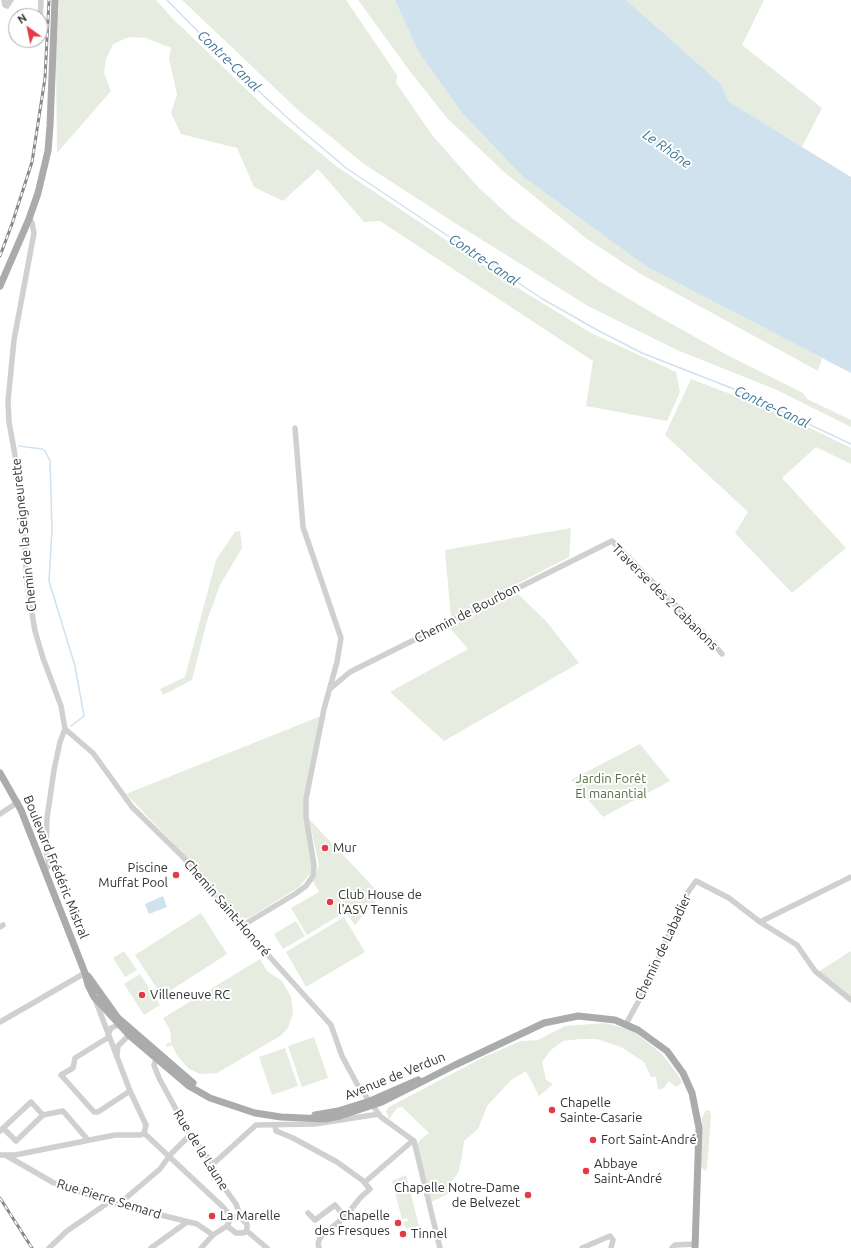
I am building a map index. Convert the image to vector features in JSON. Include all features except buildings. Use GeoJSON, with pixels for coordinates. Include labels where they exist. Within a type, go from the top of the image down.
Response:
{"type":"FeatureCollection","features":[{"type":"Feature","properties":{"kind":"main road"},"geometry":{"type":"LineString","coordinates":[[0,286],[26,229],[38,193],[49,139],[51,34],[55,0]]}},
{"type":"Feature","properties":{"kind":"main road","name":"Boulevard Frédéric Mistral"},"geometry":{"type":"LineString","coordinates":[[0,773],[18,802],[85,972],[88,985],[94,997],[118,1025],[128,1031]]}},
{"type":"Feature","properties":{"kind":"main road","name":"Boulevard Frédéric Mistral"},"geometry":{"type":"LineString","coordinates":[[85,972],[128,1031]]}},
{"type":"Feature","properties":{"kind":"main road","name":"Avenue de Verdun"},"geometry":{"type":"LineString","coordinates":[[128,1031],[156,1059],[189,1086],[222,1102],[255,1113],[296,1118],[325,1119],[410,1089],[455,1065],[532,1028],[557,1019],[590,1016],[615,1020],[626,1024],[648,1036],[667,1051],[683,1073],[692,1093],[699,1128],[695,1246]]}},
{"type":"Feature","properties":{"kind":"main road","name":"Avenue de Verdun"},"geometry":{"type":"LineString","coordinates":[[128,1031],[200,1089],[222,1102]]}},
{"type":"Feature","properties":{"kind":"street"},"geometry":{"type":"LineString","coordinates":[[4,0],[5,5],[7,6],[11,0]]}},
{"type":"Feature","properties":{"kind":"street","name":"Chemin de la Seigneurette"},"geometry":{"type":"LineString","coordinates":[[29,219],[32,223],[34,233],[14,340],[8,401],[9,422],[22,494],[27,584],[35,631],[61,706],[65,729],[60,742],[54,770],[47,818],[46,850],[49,865],[45,870]]}},
{"type":"Feature","properties":{"kind":"street"},"geometry":{"type":"LineString","coordinates":[[242,926],[306,886],[313,876],[314,865],[306,817],[306,799],[341,638],[303,526],[295,428]]}},
{"type":"Feature","properties":{"kind":"street","name":"Traverse des 2 Cabanons"},"geometry":{"type":"LineString","coordinates":[[607,542],[612,541],[722,654]]}},
{"type":"Feature","properties":{"kind":"street","name":"Chemin de Bourbon"},"geometry":{"type":"LineString","coordinates":[[330,689],[350,672],[603,546],[607,542]]}},
{"type":"Feature","properties":{"kind":"street","name":"Chemin Saint-Honoré"},"geometry":{"type":"LineString","coordinates":[[65,729],[93,753],[143,819],[182,857],[332,1025],[350,1073],[371,1104],[379,1114],[414,1141],[440,1248]]}},
{"type":"Feature","properties":{"kind":"street"},"geometry":{"type":"LineString","coordinates":[[0,814],[18,802]]}},
{"type":"Feature","properties":{"kind":"street"},"geometry":{"type":"LineString","coordinates":[[760,922],[851,877]]}},
{"type":"Feature","properties":{"kind":"street","name":"Chemin de Labadier"},"geometry":{"type":"LineString","coordinates":[[626,1024],[642,995],[686,895],[696,881],[729,898],[760,922]]}},
{"type":"Feature","properties":{"kind":"street"},"geometry":{"type":"LineString","coordinates":[[760,922],[797,945],[815,971],[851,1000]]}},
{"type":"Feature","properties":{"kind":"street"},"geometry":{"type":"LineString","coordinates":[[0,1022],[85,972]]}},
{"type":"Feature","properties":{"kind":"street","name":"Boulevard Frédéric Mistral"},"geometry":{"type":"LineString","coordinates":[[94,997],[130,1091],[146,1125],[144,1133]]}},
{"type":"Feature","properties":{"kind":"street"},"geometry":{"type":"LineString","coordinates":[[118,1025],[112,1028],[108,1036],[75,1058],[73,1068],[61,1075],[94,1112],[98,1112],[130,1091]]}},
{"type":"Feature","properties":{"kind":"street"},"geometry":{"type":"LineString","coordinates":[[117,1057],[118,1046],[128,1031]]}},
{"type":"Feature","properties":{"kind":"street","name":"Rue de la Laune"},"geometry":{"type":"LineString","coordinates":[[156,1059],[154,1066],[156,1073],[190,1135],[213,1164],[216,1176],[236,1204],[242,1219]]}},
{"type":"Feature","properties":{"kind":"street"},"geometry":{"type":"LineString","coordinates":[[43,1115],[31,1102],[2,1129],[16,1141],[43,1115],[63,1111],[88,1140]]}},
{"type":"Feature","properties":{"kind":"street"},"geometry":{"type":"LineString","coordinates":[[213,1164],[256,1125],[275,1126],[315,1124],[379,1114]]}},
{"type":"Feature","properties":{"kind":"street"},"geometry":{"type":"LineString","coordinates":[[275,1126],[276,1131],[293,1138],[337,1162],[365,1182],[370,1190],[360,1198],[345,1217],[321,1236],[318,1243],[319,1248]]}},
{"type":"Feature","properties":{"kind":"street"},"geometry":{"type":"LineString","coordinates":[[0,1155],[6,1156],[115,1135],[141,1135],[144,1133],[170,1155],[223,1207],[232,1218],[242,1219],[247,1224],[247,1230],[267,1247]]}},
{"type":"Feature","properties":{"kind":"street"},"geometry":{"type":"LineString","coordinates":[[119,1204],[160,1169],[170,1155],[190,1135]]}},
{"type":"Feature","properties":{"kind":"street"},"geometry":{"type":"LineString","coordinates":[[365,1182],[410,1143]]}},
{"type":"Feature","properties":{"kind":"street","name":"Rue Pierre Semard"},"geometry":{"type":"LineString","coordinates":[[6,1156],[54,1183],[109,1202],[201,1226],[213,1235]]}},
{"type":"Feature","properties":{"kind":"street"},"geometry":{"type":"LineString","coordinates":[[49,1248],[67,1231],[109,1202]]}},
{"type":"Feature","properties":{"kind":"street"},"geometry":{"type":"LineString","coordinates":[[308,1213],[315,1220],[335,1206],[345,1217]]}},
{"type":"Feature","properties":{"kind":"street"},"geometry":{"type":"LineString","coordinates":[[200,1248],[213,1235],[227,1226],[232,1218]]}},
{"type":"Feature","properties":{"kind":"street"},"geometry":{"type":"LineString","coordinates":[[151,1248],[187,1222]]}},
{"type":"Feature","properties":{"kind":"street"},"geometry":{"type":"LineString","coordinates":[[227,1226],[236,1233],[243,1233],[247,1230]]}},
{"type":"Feature","properties":{"kind":"street"},"geometry":{"type":"LineString","coordinates":[[582,1248],[610,1236],[613,1240],[611,1248]]}},
{"type":"Feature","properties":{"kind":"street"},"geometry":{"type":"LineString","coordinates":[[674,1247],[695,1246]]}},
{"type":"Feature","properties":{"kind":"green space"},"geometry":{"type":"Polygon","coordinates":[[[59,0],[156,0],[172,18],[268,110],[336,166],[510,283],[591,333],[676,372],[680,392],[667,421],[586,406],[593,361],[380,221],[364,222],[318,169],[283,201],[254,187],[237,148],[181,134],[171,113],[177,94],[169,59],[171,48],[146,38],[129,37],[113,44],[106,59],[104,73],[111,91],[57,153],[56,58],[59,0]]]}},
{"type":"Feature","properties":{"kind":"green space"},"geometry":{"type":"Polygon","coordinates":[[[182,0],[346,0],[397,75],[396,83],[432,135],[479,188],[513,219],[599,281],[729,356],[803,393],[807,399],[851,420],[851,427],[777,390],[677,350],[588,306],[458,225],[364,164],[298,110],[182,0]]]}},
{"type":"Feature","properties":{"kind":"green space"},"geometry":{"type":"Polygon","coordinates":[[[358,0],[395,0],[418,51],[462,113],[522,176],[647,267],[822,358],[818,371],[639,273],[587,239],[504,172],[447,118],[409,70],[358,0]]]}},
{"type":"Feature","properties":{"kind":"green space"},"geometry":{"type":"Polygon","coordinates":[[[626,0],[764,0],[742,45],[822,108],[802,147],[728,102],[720,83],[626,0]]]}},
{"type":"Feature","properties":{"kind":"green space"},"geometry":{"type":"Polygon","coordinates":[[[691,379],[775,411],[851,448],[851,464],[816,447],[782,478],[846,548],[792,593],[735,533],[748,512],[665,435],[691,379]]]}},
{"type":"Feature","properties":{"kind":"green space"},"geometry":{"type":"Polygon","coordinates":[[[571,528],[569,557],[451,618],[445,550],[571,528]]]}},
{"type":"Feature","properties":{"kind":"green space"},"geometry":{"type":"Polygon","coordinates":[[[240,531],[242,548],[220,585],[207,621],[192,680],[163,695],[160,689],[185,677],[216,560],[235,532],[240,531]]]}},
{"type":"Feature","properties":{"kind":"green space"},"geometry":{"type":"Polygon","coordinates":[[[518,594],[546,621],[579,663],[444,741],[390,692],[468,649],[449,627],[518,594]]]}},
{"type":"Feature","properties":{"kind":"green space"},"geometry":{"type":"Polygon","coordinates":[[[321,716],[303,809],[312,857],[310,874],[299,887],[249,918],[240,918],[192,863],[126,794],[321,716]]]}},
{"type":"Feature","properties":{"kind":"green space","name":"Jardin Forêt El manantial"},"geometry":{"type":"Polygon","coordinates":[[[640,744],[670,781],[603,817],[571,780],[640,744]]]}},
{"type":"Feature","properties":{"kind":"green space"},"geometry":{"type":"Polygon","coordinates":[[[309,819],[381,895],[355,925],[345,912],[307,935],[291,908],[319,892],[313,881],[319,865],[309,819]]]}},
{"type":"Feature","properties":{"kind":"green space"},"geometry":{"type":"Polygon","coordinates":[[[201,913],[227,954],[162,996],[135,955],[201,913]]]}},
{"type":"Feature","properties":{"kind":"green space"},"geometry":{"type":"Polygon","coordinates":[[[344,917],[365,952],[306,987],[286,952],[344,917]]]}},
{"type":"Feature","properties":{"kind":"green space"},"geometry":{"type":"Polygon","coordinates":[[[296,921],[305,936],[283,949],[274,934],[296,921]]]}},
{"type":"Feature","properties":{"kind":"green space"},"geometry":{"type":"Polygon","coordinates":[[[124,951],[137,970],[125,977],[113,958],[124,951]]]}},
{"type":"Feature","properties":{"kind":"green space"},"geometry":{"type":"Polygon","coordinates":[[[851,951],[851,998],[818,972],[851,951]]]}},
{"type":"Feature","properties":{"kind":"green space"},"geometry":{"type":"Polygon","coordinates":[[[260,959],[267,971],[282,981],[291,997],[293,1013],[288,1028],[280,1036],[217,1073],[200,1074],[188,1068],[177,1055],[172,1045],[167,1047],[166,1044],[171,1042],[170,1030],[163,1018],[260,959]]]}},
{"type":"Feature","properties":{"kind":"green space","name":"Villeneuve RC"},"geometry":{"type":"Polygon","coordinates":[[[140,974],[160,1005],[144,1015],[124,984],[140,974]]]}},
{"type":"Feature","properties":{"kind":"green space"},"geometry":{"type":"Polygon","coordinates":[[[605,1023],[632,1030],[662,1054],[678,1075],[682,1083],[676,1087],[669,1081],[664,1088],[658,1090],[656,1077],[651,1077],[644,1062],[621,1047],[597,1039],[563,1041],[551,1050],[542,1062],[546,1080],[553,1084],[539,1096],[526,1071],[511,1080],[487,1106],[478,1129],[464,1141],[458,1173],[450,1183],[452,1192],[431,1202],[416,1149],[419,1141],[429,1133],[402,1107],[397,1108],[389,1119],[386,1111],[389,1107],[484,1057],[521,1041],[538,1040],[565,1026],[605,1023]]]}},
{"type":"Feature","properties":{"kind":"green space"},"geometry":{"type":"Polygon","coordinates":[[[314,1037],[328,1078],[302,1087],[288,1046],[314,1037]]]}},
{"type":"Feature","properties":{"kind":"green space"},"geometry":{"type":"Polygon","coordinates":[[[285,1048],[298,1086],[272,1095],[259,1057],[285,1048]]]}},
{"type":"Feature","properties":{"kind":"green space"},"geometry":{"type":"Polygon","coordinates":[[[706,1110],[710,1111],[711,1115],[707,1168],[705,1171],[701,1167],[702,1118],[706,1110]]]}},
{"type":"Feature","properties":{"kind":"green space"},"geometry":{"type":"Polygon","coordinates":[[[406,1175],[419,1226],[406,1229],[403,1222],[408,1221],[407,1218],[402,1219],[392,1181],[406,1175]]]}},
{"type":"Feature","properties":{"kind":"water","name":"Le Rhône"},"geometry":{"type":"Polygon","coordinates":[[[395,0],[626,0],[720,83],[729,102],[851,177],[851,373],[647,267],[522,176],[462,113],[418,51],[395,0]]]}},
{"type":"Feature","properties":{"kind":"water"},"geometry":{"type":"Polygon","coordinates":[[[163,896],[167,907],[149,914],[145,904],[163,896]]]}},
{"type":"Feature","properties":{"kind":"waterway","name":"Contre-Canal"},"geometry":{"type":"LineString","coordinates":[[167,0],[235,69],[293,123],[346,168],[541,298],[599,331],[642,353],[739,391],[851,444]]}},
{"type":"Feature","properties":{"kind":"waterway"},"geometry":{"type":"LineString","coordinates":[[19,446],[42,449],[45,451],[50,461],[52,529],[49,581],[75,666],[84,716],[71,726]]}},
{"type":"Feature","properties":{"kind":"railway"},"geometry":{"type":"LineString","coordinates":[[0,256],[32,162],[45,78],[49,0]]}},
{"type":"Feature","properties":{"kind":"railway"},"geometry":{"type":"LineString","coordinates":[[0,1198],[32,1248]]}},
{"type":"Feature","properties":{"kind":"place","name":"Mur"},"geometry":{"type":"Point","coordinates":[325,848]}},
{"type":"Feature","properties":{"kind":"place","name":"Piscine Muffat Pool"},"geometry":{"type":"Point","coordinates":[176,875]}},
{"type":"Feature","properties":{"kind":"place","name":"Club House de l'ASV Tennis"},"geometry":{"type":"Point","coordinates":[330,902]}},
{"type":"Feature","properties":{"kind":"place","name":"Villeneuve RC"},"geometry":{"type":"Point","coordinates":[142,995]}},
{"type":"Feature","properties":{"kind":"place","name":"Chapelle Sainte-Casarie"},"geometry":{"type":"Point","coordinates":[552,1110]}},
{"type":"Feature","properties":{"kind":"place","name":"Fort Saint-André"},"geometry":{"type":"Point","coordinates":[593,1140]}},
{"type":"Feature","properties":{"kind":"place","name":"Abbaye Saint-André"},"geometry":{"type":"Point","coordinates":[586,1171]}},
{"type":"Feature","properties":{"kind":"place","name":"Chapelle Notre-Dame de Belvezet"},"geometry":{"type":"Point","coordinates":[528,1195]}},
{"type":"Feature","properties":{"kind":"place","name":"La Marelle"},"geometry":{"type":"Point","coordinates":[212,1216]}},
{"type":"Feature","properties":{"kind":"place","name":"Chapelle des Fresques"},"geometry":{"type":"Point","coordinates":[398,1223]}},
{"type":"Feature","properties":{"kind":"place","name":"Tinnel"},"geometry":{"type":"Point","coordinates":[403,1234]}}]}
